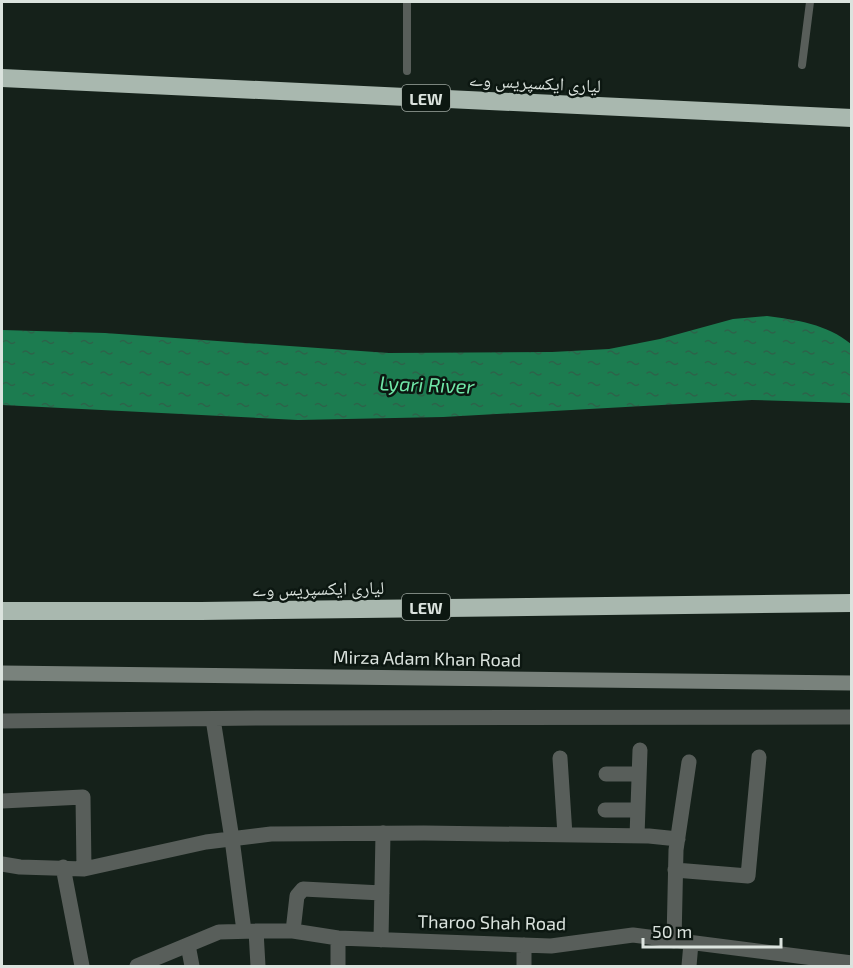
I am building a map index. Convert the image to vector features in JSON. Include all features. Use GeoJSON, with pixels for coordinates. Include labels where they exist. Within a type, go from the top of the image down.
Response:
{"type":"FeatureCollection","features":[{"type":"Feature","properties":{"kind":"highway","name":"لیاری ایکسپریس وے"},"geometry":{"type":"LineString","coordinates":[[2,78],[852,118]]}},
{"type":"Feature","properties":{"kind":"highway","name":"لیاری ایکسپریس وے"},"geometry":{"type":"LineString","coordinates":[[2,611],[852,603]]}},
{"type":"Feature","properties":{"kind":"main road","name":"Mirza Adam Khan Road"},"geometry":{"type":"LineString","coordinates":[[2,673],[852,683]]}},
{"type":"Feature","properties":{"kind":"street"},"geometry":{"type":"LineString","coordinates":[[2,721],[852,717]]}},
{"type":"Feature","properties":{"kind":"street"},"geometry":{"type":"LineString","coordinates":[[213,719],[232,839],[258,966]]}},
{"type":"Feature","properties":{"kind":"street"},"geometry":{"type":"LineString","coordinates":[[637,836],[640,750]]}},
{"type":"Feature","properties":{"kind":"street"},"geometry":{"type":"LineString","coordinates":[[675,870],[748,876],[759,757]]}},
{"type":"Feature","properties":{"kind":"street"},"geometry":{"type":"LineString","coordinates":[[560,758],[565,835]]}},
{"type":"Feature","properties":{"kind":"street"},"geometry":{"type":"LineString","coordinates":[[674,941],[675,870],[689,762]]}},
{"type":"Feature","properties":{"kind":"street"},"geometry":{"type":"LineString","coordinates":[[606,774],[639,774]]}},
{"type":"Feature","properties":{"kind":"street"},"geometry":{"type":"LineString","coordinates":[[2,801],[83,797],[84,869]]}},
{"type":"Feature","properties":{"kind":"street"},"geometry":{"type":"LineString","coordinates":[[605,810],[638,810]]}},
{"type":"Feature","properties":{"kind":"street"},"geometry":{"type":"LineString","coordinates":[[381,940],[383,833]]}},
{"type":"Feature","properties":{"kind":"street"},"geometry":{"type":"LineString","coordinates":[[2,864],[20,867],[84,869],[206,842],[271,834],[565,835],[678,839]]}},
{"type":"Feature","properties":{"kind":"street"},"geometry":{"type":"LineString","coordinates":[[63,867],[82,966]]}},
{"type":"Feature","properties":{"kind":"street"},"geometry":{"type":"LineString","coordinates":[[293,931],[297,896],[303,889],[382,893]]}},
{"type":"Feature","properties":{"kind":"street","name":"Tharoo Shah Road"},"geometry":{"type":"LineString","coordinates":[[137,966],[219,932],[250,931],[293,931],[338,938],[551,946],[633,935],[852,963]]}},
{"type":"Feature","properties":{"kind":"street"},"geometry":{"type":"LineString","coordinates":[[338,938],[338,966]]}},
{"type":"Feature","properties":{"kind":"street"},"geometry":{"type":"LineString","coordinates":[[689,966],[691,943]]}},
{"type":"Feature","properties":{"kind":"street"},"geometry":{"type":"LineString","coordinates":[[188,945],[192,966]]}},
{"type":"Feature","properties":{"kind":"street"},"geometry":{"type":"LineString","coordinates":[[524,945],[524,966]]}},
{"type":"Feature","properties":{"kind":"street"},"geometry":{"type":"LineString","coordinates":[[748,966],[750,950]]}},
{"type":"Feature","properties":{"kind":"lane"},"geometry":{"type":"LineString","coordinates":[[407,2],[407,71]]}},
{"type":"Feature","properties":{"kind":"lane"},"geometry":{"type":"LineString","coordinates":[[802,65],[810,2]]}},
{"type":"Feature","properties":{"kind":"water","name":"Lyari River"},"geometry":{"type":"Polygon","coordinates":[[[767,316],[822,327],[851,344],[851,403],[752,400],[443,417],[298,420],[2,405],[2,330],[105,333],[389,353],[552,352],[609,349],[660,339],[733,319],[767,316]]]}}]}
